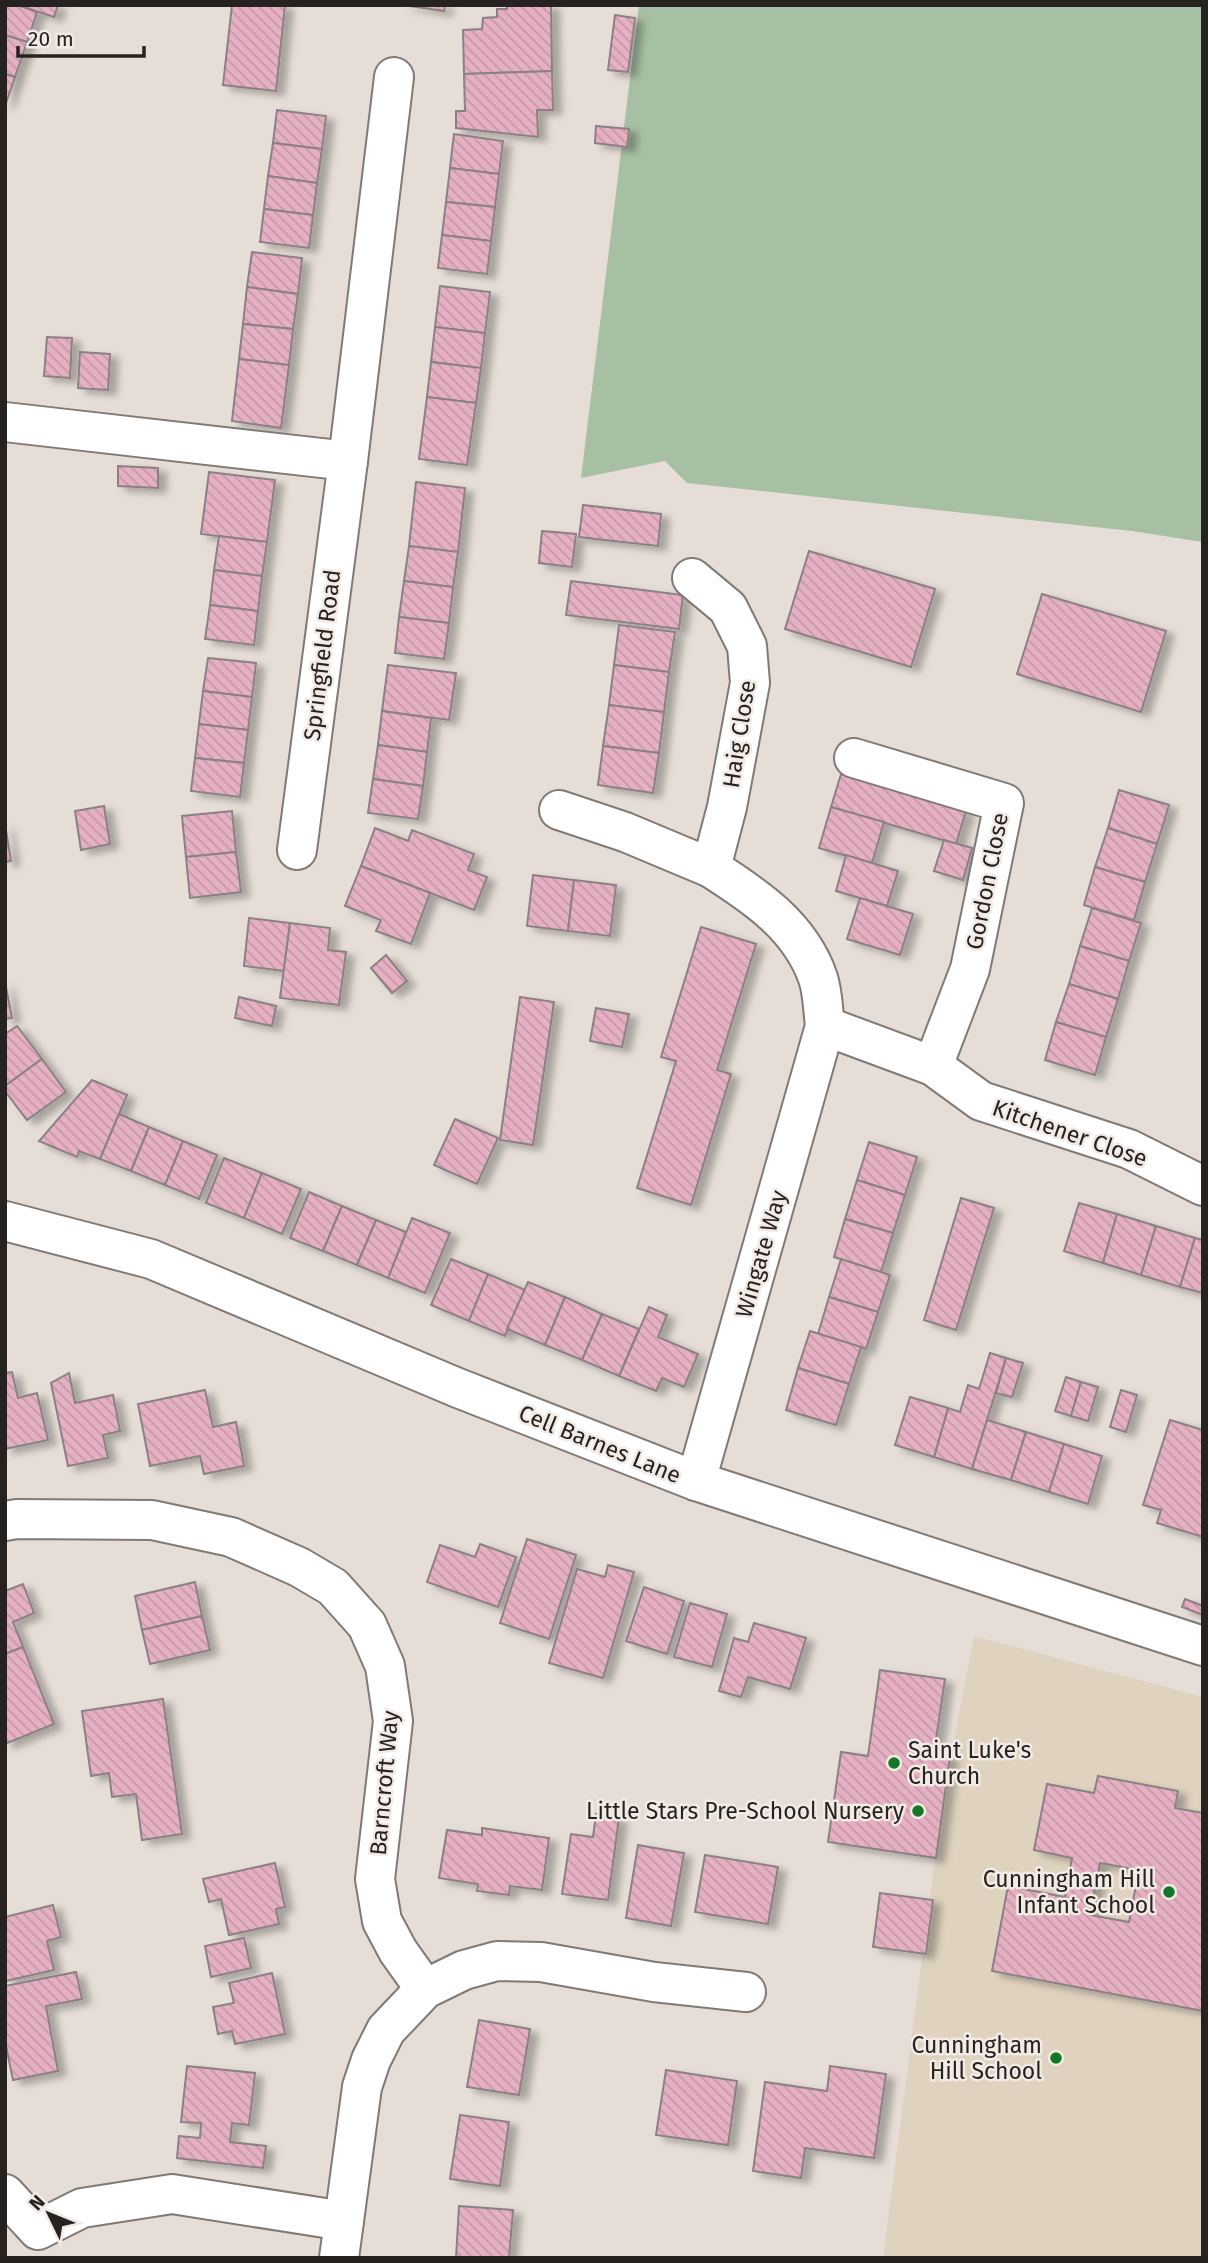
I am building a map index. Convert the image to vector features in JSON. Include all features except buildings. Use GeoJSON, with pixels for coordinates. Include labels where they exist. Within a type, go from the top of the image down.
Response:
{"type":"FeatureCollection","features":[{"type":"Feature","properties":{"kind":"street","name":"Springfield Road"},"geometry":{"type":"LineString","coordinates":[[297,849],[348,461],[394,77]]}},
{"type":"Feature","properties":{"kind":"street"},"geometry":{"type":"LineString","coordinates":[[5,422],[348,461]]}},
{"type":"Feature","properties":{"kind":"street","name":"Haig Close"},"geometry":{"type":"LineString","coordinates":[[692,578],[729,608],[747,646],[750,683],[727,807],[711,869]]}},
{"type":"Feature","properties":{"kind":"street","name":"Gordon Close"},"geometry":{"type":"LineString","coordinates":[[854,758],[1004,803],[970,969],[933,1066]]}},
{"type":"Feature","properties":{"kind":"street"},"geometry":{"type":"LineString","coordinates":[[559,810],[625,832],[711,869],[752,895],[779,917],[801,946],[818,979],[825,1026]]}},
{"type":"Feature","properties":{"kind":"street","name":"Kitchener Close"},"geometry":{"type":"LineString","coordinates":[[825,1026],[933,1066],[981,1101],[1129,1149],[1203,1186]]}},
{"type":"Feature","properties":{"kind":"street","name":"Wingate Way"},"geometry":{"type":"LineString","coordinates":[[696,1481],[825,1026]]}},
{"type":"Feature","properties":{"kind":"street","name":"Cell Barnes Lane"},"geometry":{"type":"LineString","coordinates":[[5,1220],[151,1259],[458,1388],[696,1481],[1203,1646]]}},
{"type":"Feature","properties":{"kind":"street","name":"Barncroft Way"},"geometry":{"type":"LineString","coordinates":[[5,1521],[152,1520],[231,1537],[299,1567],[333,1587],[367,1625],[385,1666],[393,1721],[375,1879],[382,1921],[398,1951],[425,1990]]}},
{"type":"Feature","properties":{"kind":"street"},"geometry":{"type":"LineString","coordinates":[[339,2258],[362,2087],[371,2060],[386,2030],[425,1990],[464,1970],[497,1961],[541,1962],[654,1982],[746,1992]]}},
{"type":"Feature","properties":{"kind":"street"},"geometry":{"type":"LineString","coordinates":[[5,2194],[38,2230],[82,2208],[172,2194],[344,2221]]}},
{"type":"Feature","properties":{"kind":"shaded area","name":"Cunningham Hill School"},"geometry":{"type":"Polygon","coordinates":[[[974,1636],[1203,1697],[1203,2258],[883,2258],[935,1858],[948,1770],[974,1636]]]}},
{"type":"Feature","properties":{"kind":"green space"},"geometry":{"type":"Polygon","coordinates":[[[639,5],[1203,5],[1203,542],[1132,531],[687,483],[665,461],[581,478],[639,5]]]}},
{"type":"Feature","properties":{"kind":"place","name":"Saint Luke's Church"},"geometry":{"type":"Point","coordinates":[894,1763]}},
{"type":"Feature","properties":{"kind":"place","name":"Little Stars Pre-School Nursery"},"geometry":{"type":"Point","coordinates":[918,1811]}},
{"type":"Feature","properties":{"kind":"place","name":"Cunningham Hill Infant School"},"geometry":{"type":"Point","coordinates":[1169,1892]}},
{"type":"Feature","properties":{"kind":"place","name":"Cunningham Hill School"},"geometry":{"type":"Point","coordinates":[1056,2058]}}]}
